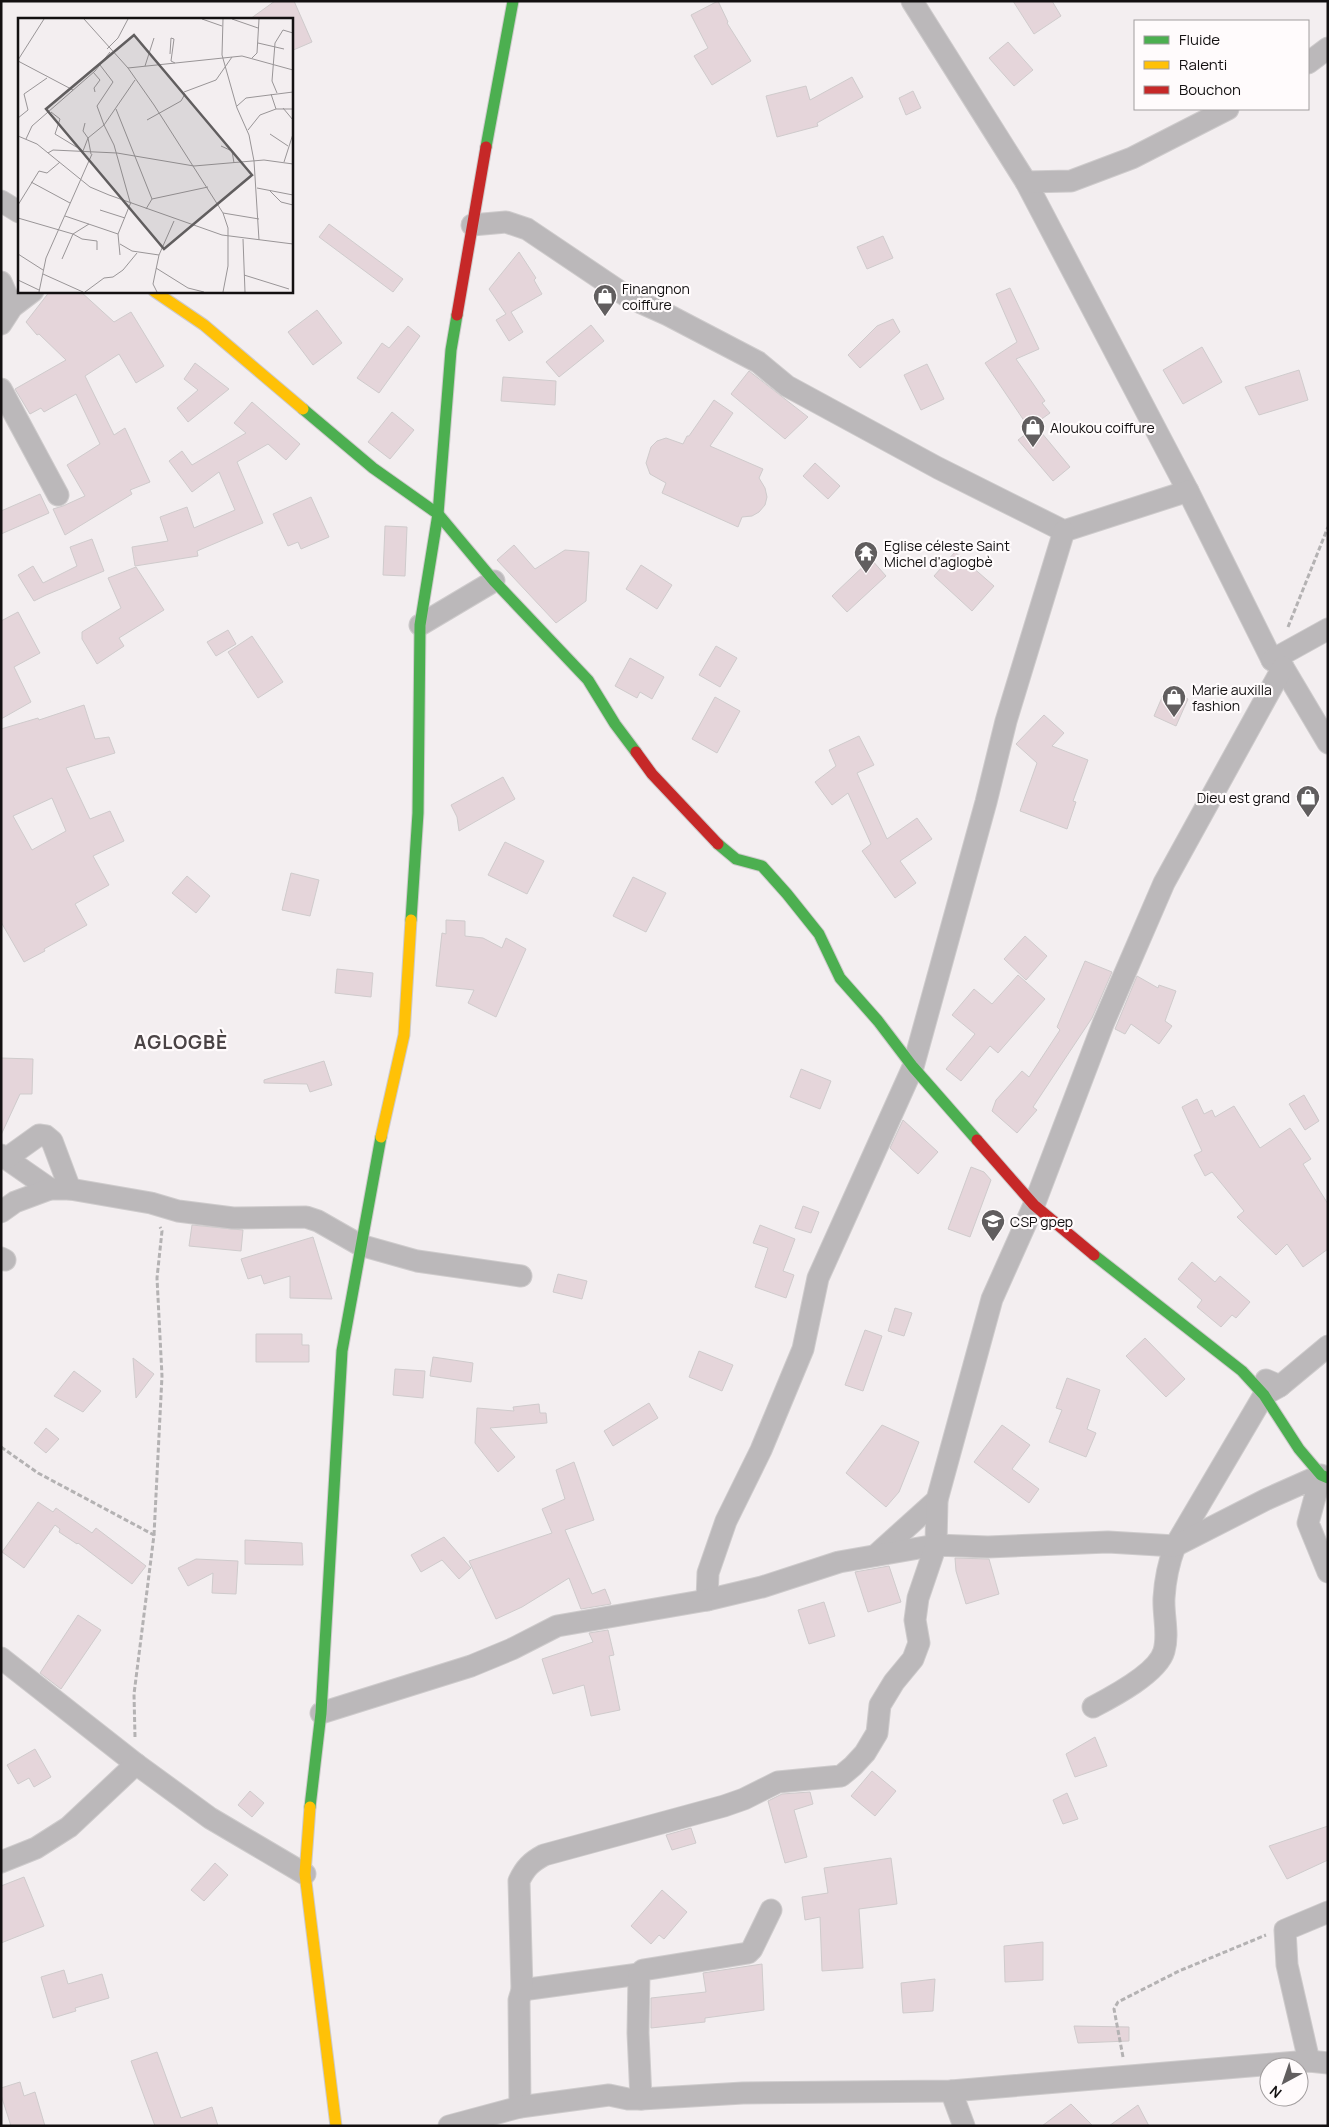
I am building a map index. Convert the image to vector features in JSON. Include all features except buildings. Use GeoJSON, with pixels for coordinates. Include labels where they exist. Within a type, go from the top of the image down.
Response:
{"type":"FeatureCollection","features":[{"type":"Feature","properties":{"kind":"street"},"geometry":{"type":"LineString","coordinates":[[336,2126],[305,1874],[307,1834],[321,1714],[342,1352],[360,1245],[404,1035],[418,813],[420,625],[438,514],[452,350],[472,225],[513,1]]}},
{"type":"Feature","properties":{"kind":"street"},"geometry":{"type":"LineString","coordinates":[[912,1],[1026,182],[1277,661],[1328,743]]}},
{"type":"Feature","properties":{"kind":"street"},"geometry":{"type":"LineString","coordinates":[[1309,61],[1328,48]]}},
{"type":"Feature","properties":{"kind":"street"},"geometry":{"type":"LineString","coordinates":[[1026,182],[1071,181],[1132,158],[1226,110]]}},
{"type":"Feature","properties":{"kind":"street"},"geometry":{"type":"LineString","coordinates":[[1,201],[18,211]]}},
{"type":"Feature","properties":{"kind":"street"},"geometry":{"type":"LineString","coordinates":[[472,225],[506,222],[527,229],[628,297],[676,319],[758,362],[787,386],[938,468],[1064,531],[1188,491]]}},
{"type":"Feature","properties":{"kind":"street"},"geometry":{"type":"LineString","coordinates":[[1,282],[7,316]]}},
{"type":"Feature","properties":{"kind":"street"},"geometry":{"type":"LineString","coordinates":[[7,316],[32,292]]}},
{"type":"Feature","properties":{"kind":"street"},"geometry":{"type":"LineString","coordinates":[[155,292],[204,325],[373,468],[438,514],[494,581],[588,680],[634,753],[710,836],[736,859],[762,866],[787,894],[818,934],[840,978],[878,1020],[913,1067],[1034,1206],[1242,1371],[1272,1391],[1299,1449],[1325,1477]]}},
{"type":"Feature","properties":{"kind":"street"},"geometry":{"type":"LineString","coordinates":[[1,388],[58,495]]}},
{"type":"Feature","properties":{"kind":"street"},"geometry":{"type":"LineString","coordinates":[[707,1600],[708,1573],[726,1521],[761,1450],[803,1349],[818,1278],[913,1067],[986,802],[1006,721],[1064,531]]}},
{"type":"Feature","properties":{"kind":"street"},"geometry":{"type":"LineString","coordinates":[[420,625],[494,581]]}},
{"type":"Feature","properties":{"kind":"street"},"geometry":{"type":"LineString","coordinates":[[520,2107],[519,2000],[522,1990],[519,1882],[524,1870],[532,1861],[544,1855],[724,1806],[744,1799],[778,1782],[841,1776],[853,1766],[877,1733],[880,1705],[894,1682],[913,1659],[919,1643],[915,1620],[918,1598],[936,1545],[937,1500],[992,1299],[1034,1206],[1104,1024],[1164,883],[1277,661],[1328,629]]}},
{"type":"Feature","properties":{"kind":"street"},"geometry":{"type":"LineString","coordinates":[[60,1189],[52,1141],[46,1136],[40,1134],[4,1157],[60,1189],[151,1203],[178,1211],[233,1218],[306,1217],[318,1221],[360,1245],[416,1261],[521,1276]]}},
{"type":"Feature","properties":{"kind":"street"},"geometry":{"type":"LineString","coordinates":[[1,1212],[15,1202],[60,1189]]}},
{"type":"Feature","properties":{"kind":"street"},"geometry":{"type":"LineString","coordinates":[[1093,1707],[1124,1690],[1150,1671],[1164,1653],[1166,1631],[1164,1598],[1170,1559],[1175,1546],[1272,1391],[1328,1346]]}},
{"type":"Feature","properties":{"kind":"street"},"geometry":{"type":"LineString","coordinates":[[321,1714],[472,1666],[512,1649],[557,1626],[707,1600],[762,1587],[839,1562],[936,1545],[988,1547],[1108,1542],[1175,1546],[1267,1499],[1325,1477]]}},
{"type":"Feature","properties":{"kind":"street"},"geometry":{"type":"LineString","coordinates":[[1325,1477],[1308,1523],[1328,1572]]}},
{"type":"Feature","properties":{"kind":"street"},"geometry":{"type":"LineString","coordinates":[[876,1555],[937,1500]]}},
{"type":"Feature","properties":{"kind":"street"},"geometry":{"type":"LineString","coordinates":[[1,1658],[136,1764],[210,1818],[305,1874]]}},
{"type":"Feature","properties":{"kind":"street"},"geometry":{"type":"LineString","coordinates":[[1,1862],[36,1848],[69,1827],[136,1764]]}},
{"type":"Feature","properties":{"kind":"street"},"geometry":{"type":"LineString","coordinates":[[522,1990],[639,1974],[643,1970],[748,1954],[771,1910]]}},
{"type":"Feature","properties":{"kind":"street"},"geometry":{"type":"LineString","coordinates":[[449,2126],[520,2107],[609,2095],[628,2099],[641,2099],[743,2094],[951,2090],[1126,2075],[1319,2062],[1287,1966],[1285,1930],[1328,1912]]}},
{"type":"Feature","properties":{"kind":"street"},"geometry":{"type":"LineString","coordinates":[[639,1974],[638,2033],[641,2099]]}},
{"type":"Feature","properties":{"kind":"street"},"geometry":{"type":"LineString","coordinates":[[951,2090],[964,2126]]}},
{"type":"Feature","properties":{"kind":"path"},"geometry":{"type":"LineString","coordinates":[[1277,661],[1318,547],[1328,527]]}},
{"type":"Feature","properties":{"kind":"path"},"geometry":{"type":"LineString","coordinates":[[136,1764],[134,1694],[154,1536],[162,1376],[157,1278],[162,1231],[151,1203]]}},
{"type":"Feature","properties":{"kind":"path"},"geometry":{"type":"LineString","coordinates":[[1,1447],[38,1473],[154,1536]]}},
{"type":"Feature","properties":{"kind":"path"},"geometry":{"type":"LineString","coordinates":[[1126,2075],[1114,2009],[1118,2002],[1179,1971],[1258,1937],[1285,1930]]}},
{"type":"Feature","properties":{"kind":"traffic: fast"},"geometry":{"type":"LineString","coordinates":[[486,147],[513,1]]}},
{"type":"Feature","properties":{"kind":"traffic: fast"},"geometry":{"type":"LineString","coordinates":[[411,920],[418,813],[420,625],[438,514],[451,350],[457,315]]}},
{"type":"Feature","properties":{"kind":"traffic: fast"},"geometry":{"type":"LineString","coordinates":[[303,409],[373,468],[438,514],[494,581],[588,680],[615,724],[636,752]]}},
{"type":"Feature","properties":{"kind":"traffic: fast"},"geometry":{"type":"LineString","coordinates":[[718,844],[736,859],[762,866],[787,894],[819,934],[840,978],[878,1021],[913,1067],[977,1140]]}},
{"type":"Feature","properties":{"kind":"traffic: fast"},"geometry":{"type":"LineString","coordinates":[[310,1807],[321,1713],[342,1351],[381,1137]]}},
{"type":"Feature","properties":{"kind":"traffic: fast"},"geometry":{"type":"LineString","coordinates":[[1094,1255],[1242,1371],[1264,1395],[1299,1449],[1321,1475],[1328,1478]]}},
{"type":"Feature","properties":{"kind":"traffic: slow"},"geometry":{"type":"LineString","coordinates":[[155,292],[204,325],[303,409]]}},
{"type":"Feature","properties":{"kind":"traffic: slow"},"geometry":{"type":"LineString","coordinates":[[381,1137],[404,1035],[411,920]]}},
{"type":"Feature","properties":{"kind":"traffic: slow"},"geometry":{"type":"LineString","coordinates":[[310,1807],[305,1874],[336,2126]]}},
{"type":"Feature","properties":{"kind":"traffic: jam"},"geometry":{"type":"LineString","coordinates":[[457,315],[486,147]]}},
{"type":"Feature","properties":{"kind":"traffic: jam"},"geometry":{"type":"LineString","coordinates":[[636,752],[652,774],[718,844]]}},
{"type":"Feature","properties":{"kind":"traffic: jam"},"geometry":{"type":"LineString","coordinates":[[977,1140],[1034,1205],[1094,1255]]}},
{"type":"Feature","properties":{"kind":"place","name":"Finangnon coiffure"},"geometry":{"type":"Point","coordinates":[605,317]}},
{"type":"Feature","properties":{"kind":"place","name":"Aloukou coiffure"},"geometry":{"type":"Point","coordinates":[1033,448]}},
{"type":"Feature","properties":{"kind":"place","name":"Eglise céleste Saint Michel d'aglogbè"},"geometry":{"type":"Point","coordinates":[866,574]}},
{"type":"Feature","properties":{"kind":"place","name":"Marie auxilla fashion"},"geometry":{"type":"Point","coordinates":[1174,718]}},
{"type":"Feature","properties":{"kind":"place","name":"Dieu est grand"},"geometry":{"type":"Point","coordinates":[1308,818]}},
{"type":"Feature","properties":{"kind":"place","name":"CSP gpep"},"geometry":{"type":"Point","coordinates":[993,1242]}},
{"type":"Feature","properties":{"kind":"district","name":"AGLOGBÈ"},"geometry":{"type":"Point","coordinates":[181,1042]}}]}
